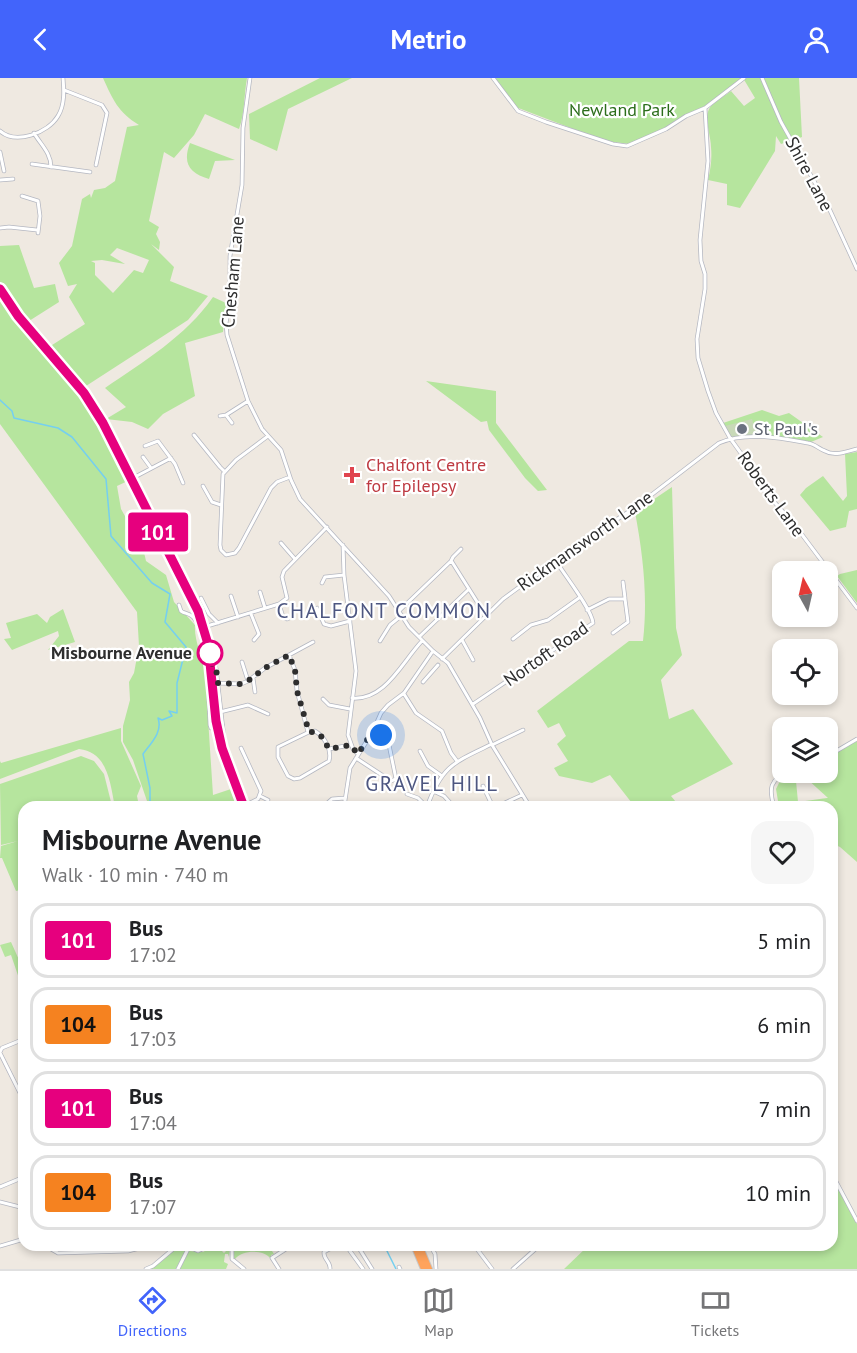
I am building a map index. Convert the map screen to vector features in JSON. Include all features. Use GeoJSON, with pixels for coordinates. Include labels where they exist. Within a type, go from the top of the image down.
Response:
{"type":"FeatureCollection","features":[{"type":"Feature","properties":{"kind":"highway"},"geometry":{"type":"LineString","coordinates":[[0,289],[18,316],[84,393],[103,423],[198,611],[212,665],[222,748],[244,801]]}},
{"type":"Feature","properties":{"kind":"highway"},"geometry":{"type":"LineString","coordinates":[[416,1251],[424,1269]]}},
{"type":"Feature","properties":{"kind":"highway"},"geometry":{"type":"LineString","coordinates":[[422,1251],[429,1269]]}},
{"type":"Feature","properties":{"kind":"street"},"geometry":{"type":"LineString","coordinates":[[0,131],[12,138],[46,128],[58,116],[61,109],[63,78]]}},
{"type":"Feature","properties":{"kind":"street","name":"Chesham Lane"},"geometry":{"type":"LineString","coordinates":[[250,78],[243,128],[242,185],[230,256],[230,303],[226,323],[227,335],[248,401],[257,421],[280,450],[300,499],[389,596],[401,616],[433,651]]}},
{"type":"Feature","properties":{"kind":"street"},"geometry":{"type":"LineString","coordinates":[[493,78],[518,111],[613,144],[631,146],[705,108],[744,78]]}},
{"type":"Feature","properties":{"kind":"street","name":"Shire Lane"},"geometry":{"type":"LineString","coordinates":[[762,78],[782,122],[828,206],[857,269]]}},
{"type":"Feature","properties":{"kind":"street"},"geometry":{"type":"LineString","coordinates":[[64,90],[102,105],[107,113],[96,165]]}},
{"type":"Feature","properties":{"kind":"street","name":"Roberts Lane"},"geometry":{"type":"LineString","coordinates":[[705,108],[708,161],[700,221],[701,261],[705,269],[705,281],[697,339],[698,358],[716,413],[730,438],[753,470],[763,489],[797,528],[857,608]]}},
{"type":"Feature","properties":{"kind":"street"},"geometry":{"type":"LineString","coordinates":[[34,133],[50,156],[51,167]]}},
{"type":"Feature","properties":{"kind":"street"},"geometry":{"type":"LineString","coordinates":[[0,152],[4,171]]}},
{"type":"Feature","properties":{"kind":"street"},"geometry":{"type":"LineString","coordinates":[[32,164],[41,168],[89,171]]}},
{"type":"Feature","properties":{"kind":"street"},"geometry":{"type":"LineString","coordinates":[[0,180],[14,178]]}},
{"type":"Feature","properties":{"kind":"street"},"geometry":{"type":"LineString","coordinates":[[0,228],[38,231],[39,201],[22,196]]}},
{"type":"Feature","properties":{"kind":"street"},"geometry":{"type":"LineString","coordinates":[[220,416],[226,415],[248,401]]}},
{"type":"Feature","properties":{"kind":"street"},"geometry":{"type":"LineString","coordinates":[[226,415],[232,423]]}},
{"type":"Feature","properties":{"kind":"street"},"geometry":{"type":"LineString","coordinates":[[194,435],[224,471]]}},
{"type":"Feature","properties":{"kind":"street"},"geometry":{"type":"LineString","coordinates":[[268,436],[224,471],[221,550],[226,555],[235,554],[271,488],[277,482],[290,477]]}},
{"type":"Feature","properties":{"kind":"street"},"geometry":{"type":"LineString","coordinates":[[730,438],[766,438],[810,443],[834,454],[857,448]]}},
{"type":"Feature","properties":{"kind":"street","name":"Rickmansworth Lane"},"geometry":{"type":"LineString","coordinates":[[442,658],[503,599],[533,577],[558,564],[591,536],[633,509],[719,443],[730,438]]}},
{"type":"Feature","properties":{"kind":"street"},"geometry":{"type":"LineString","coordinates":[[145,446],[158,441],[171,458],[183,483]]}},
{"type":"Feature","properties":{"kind":"street"},"geometry":{"type":"LineString","coordinates":[[143,457],[151,468]]}},
{"type":"Feature","properties":{"kind":"street"},"geometry":{"type":"LineString","coordinates":[[132,479],[171,458]]}},
{"type":"Feature","properties":{"kind":"street"},"geometry":{"type":"LineString","coordinates":[[203,486],[212,502],[221,505]]}},
{"type":"Feature","properties":{"kind":"street"},"geometry":{"type":"LineString","coordinates":[[204,627],[251,614],[279,604],[287,598],[282,576],[284,571],[327,527]]}},
{"type":"Feature","properties":{"kind":"street"},"geometry":{"type":"LineString","coordinates":[[281,543],[295,559]]}},
{"type":"Feature","properties":{"kind":"street"},"geometry":{"type":"LineString","coordinates":[[343,544],[344,575],[356,671],[350,709],[348,735],[350,745],[357,756],[391,781],[396,779],[388,741],[373,731]]}},
{"type":"Feature","properties":{"kind":"street"},"geometry":{"type":"LineString","coordinates":[[399,611],[452,561],[461,549]]}},
{"type":"Feature","properties":{"kind":"street"},"geometry":{"type":"LineString","coordinates":[[452,561],[486,616]]}},
{"type":"Feature","properties":{"kind":"street","name":"Nortoft Road"},"geometry":{"type":"LineString","coordinates":[[472,704],[593,623],[593,619],[558,564]]}},
{"type":"Feature","properties":{"kind":"street"},"geometry":{"type":"LineString","coordinates":[[322,583],[325,577],[344,575]]}},
{"type":"Feature","properties":{"kind":"street"},"geometry":{"type":"LineString","coordinates":[[613,633],[628,622],[623,582]]}},
{"type":"Feature","properties":{"kind":"street"},"geometry":{"type":"LineString","coordinates":[[419,637],[468,590]]}},
{"type":"Feature","properties":{"kind":"street"},"geometry":{"type":"LineString","coordinates":[[260,592],[265,608]]}},
{"type":"Feature","properties":{"kind":"street"},"geometry":{"type":"LineString","coordinates":[[231,596],[238,617]]}},
{"type":"Feature","properties":{"kind":"street"},"geometry":{"type":"LineString","coordinates":[[201,598],[209,614],[218,623]]}},
{"type":"Feature","properties":{"kind":"street"},"geometry":{"type":"LineString","coordinates":[[513,639],[531,625],[548,620],[571,602],[580,598]]}},
{"type":"Feature","properties":{"kind":"street"},"geometry":{"type":"LineString","coordinates":[[587,610],[606,600],[625,599]]}},
{"type":"Feature","properties":{"kind":"street"},"geometry":{"type":"LineString","coordinates":[[279,604],[283,617],[287,619],[292,617]]}},
{"type":"Feature","properties":{"kind":"street"},"geometry":{"type":"LineString","coordinates":[[179,605],[182,613],[191,616],[197,624],[207,669],[210,725],[211,728],[218,728]]}},
{"type":"Feature","properties":{"kind":"street"},"geometry":{"type":"LineString","coordinates":[[317,608],[324,624],[331,626],[350,621]]}},
{"type":"Feature","properties":{"kind":"street"},"geometry":{"type":"LineString","coordinates":[[251,614],[259,633],[254,640]]}},
{"type":"Feature","properties":{"kind":"street"},"geometry":{"type":"LineString","coordinates":[[380,641],[390,625],[401,616]]}},
{"type":"Feature","properties":{"kind":"street"},"geometry":{"type":"LineString","coordinates":[[462,640],[473,660]]}},
{"type":"Feature","properties":{"kind":"street"},"geometry":{"type":"LineString","coordinates":[[352,698],[363,699],[374,695],[399,670],[422,641]]}},
{"type":"Feature","properties":{"kind":"street"},"geometry":{"type":"LineString","coordinates":[[218,683],[241,684],[248,681],[265,668],[313,642]]}},
{"type":"Feature","properties":{"kind":"street"},"geometry":{"type":"LineString","coordinates":[[345,801],[347,779],[381,713],[404,693],[433,651],[448,663],[526,801]]}},
{"type":"Feature","properties":{"kind":"street"},"geometry":{"type":"LineString","coordinates":[[289,655],[295,670],[297,691],[309,732]]}},
{"type":"Feature","properties":{"kind":"street"},"geometry":{"type":"LineString","coordinates":[[242,662],[248,681]]}},
{"type":"Feature","properties":{"kind":"street"},"geometry":{"type":"LineString","coordinates":[[212,665],[216,668],[218,683],[225,745],[222,748]]}},
{"type":"Feature","properties":{"kind":"street"},"geometry":{"type":"LineString","coordinates":[[418,672],[424,681],[438,665]]}},
{"type":"Feature","properties":{"kind":"street"},"geometry":{"type":"LineString","coordinates":[[253,678],[255,693]]}},
{"type":"Feature","properties":{"kind":"street"},"geometry":{"type":"LineString","coordinates":[[404,693],[416,713],[442,731],[457,761]]}},
{"type":"Feature","properties":{"kind":"street"},"geometry":{"type":"LineString","coordinates":[[323,699],[329,705],[350,709]]}},
{"type":"Feature","properties":{"kind":"street"},"geometry":{"type":"LineString","coordinates":[[220,712],[248,705],[268,714]]}},
{"type":"Feature","properties":{"kind":"street"},"geometry":{"type":"LineString","coordinates":[[429,801],[442,776],[457,761],[523,730]]}},
{"type":"Feature","properties":{"kind":"street"},"geometry":{"type":"LineString","coordinates":[[315,731],[321,735],[331,755],[329,761],[300,778],[294,779],[288,776],[278,757],[278,747],[309,732],[315,731]]}},
{"type":"Feature","properties":{"kind":"street"},"geometry":{"type":"LineString","coordinates":[[838,750],[857,739]]}},
{"type":"Feature","properties":{"kind":"street"},"geometry":{"type":"LineString","coordinates":[[329,749],[350,745]]}},
{"type":"Feature","properties":{"kind":"street"},"geometry":{"type":"LineString","coordinates":[[241,748],[261,791],[260,796],[253,801]]}},
{"type":"Feature","properties":{"kind":"street"},"geometry":{"type":"LineString","coordinates":[[420,750],[428,766],[442,776]]}},
{"type":"Feature","properties":{"kind":"street"},"geometry":{"type":"LineString","coordinates":[[772,782],[773,801]]}},
{"type":"Feature","properties":{"kind":"street"},"geometry":{"type":"LineString","coordinates":[[483,786],[491,801]]}},
{"type":"Feature","properties":{"kind":"street"},"geometry":{"type":"LineString","coordinates":[[433,791],[449,801]]}},
{"type":"Feature","properties":{"kind":"street"},"geometry":{"type":"LineString","coordinates":[[407,794],[421,801]]}},
{"type":"Feature","properties":{"kind":"street"},"geometry":{"type":"LineString","coordinates":[[508,801],[522,795]]}},
{"type":"Feature","properties":{"kind":"street"},"geometry":{"type":"LineString","coordinates":[[260,796],[268,800]]}},
{"type":"Feature","properties":{"kind":"street"},"geometry":{"type":"LineString","coordinates":[[330,801],[346,798]]}},
{"type":"Feature","properties":{"kind":"street"},"geometry":{"type":"LineString","coordinates":[[18,1041],[4,1047],[0,1053],[18,1089]]}},
{"type":"Feature","properties":{"kind":"street"},"geometry":{"type":"LineString","coordinates":[[0,1187],[18,1180]]}},
{"type":"Feature","properties":{"kind":"street"},"geometry":{"type":"LineString","coordinates":[[838,1185],[857,1221]]}},
{"type":"Feature","properties":{"kind":"street"},"geometry":{"type":"LineString","coordinates":[[0,1202],[18,1206]]}},
{"type":"Feature","properties":{"kind":"street"},"geometry":{"type":"LineString","coordinates":[[0,1246],[18,1241]]}},
{"type":"Feature","properties":{"kind":"street"},"geometry":{"type":"LineString","coordinates":[[54,1251],[58,1253],[128,1251]]}},
{"type":"Feature","properties":{"kind":"street"},"geometry":{"type":"LineString","coordinates":[[147,1269],[170,1251]]}},
{"type":"Feature","properties":{"kind":"street"},"geometry":{"type":"LineString","coordinates":[[178,1269],[187,1251]]}},
{"type":"Feature","properties":{"kind":"street"},"geometry":{"type":"LineString","coordinates":[[232,1251],[231,1258],[244,1269]]}},
{"type":"Feature","properties":{"kind":"street"},"geometry":{"type":"LineString","coordinates":[[279,1269],[272,1258],[283,1251]]}},
{"type":"Feature","properties":{"kind":"street"},"geometry":{"type":"LineString","coordinates":[[326,1251],[324,1257],[330,1269]]}},
{"type":"Feature","properties":{"kind":"street"},"geometry":{"type":"LineString","coordinates":[[350,1251],[363,1269]]}},
{"type":"Feature","properties":{"kind":"street"},"geometry":{"type":"LineString","coordinates":[[361,1251],[372,1269]]}},
{"type":"Feature","properties":{"kind":"street"},"geometry":{"type":"LineString","coordinates":[[433,1251],[436,1269]]}},
{"type":"Feature","properties":{"kind":"street"},"geometry":{"type":"LineString","coordinates":[[478,1251],[492,1269]]}},
{"type":"Feature","properties":{"kind":"street"},"geometry":{"type":"LineString","coordinates":[[513,1269],[533,1251]]}},
{"type":"Feature","properties":{"kind":"street"},"geometry":{"type":"LineString","coordinates":[[356,1260],[363,1254]]}},
{"type":"Feature","properties":{"kind":"green space"},"geometry":{"type":"Polygon","coordinates":[[[103,78],[247,78],[239,129],[205,114],[194,135],[174,158],[164,152],[149,221],[159,227],[156,234],[160,242],[159,250],[151,244],[174,267],[170,281],[208,296],[188,320],[86,386],[49,347],[85,324],[69,297],[77,284],[68,286],[59,263],[72,246],[82,199],[90,194],[91,198],[94,190],[105,188],[115,181],[127,127],[139,125],[121,110],[103,78]],[[117,248],[110,255],[125,264],[102,260],[91,261],[95,263],[95,275],[113,293],[134,270],[143,273],[149,260],[117,248]]]}},
{"type":"Feature","properties":{"kind":"green space"},"geometry":{"type":"Polygon","coordinates":[[[320,78],[352,78],[288,109],[277,151],[250,139],[249,114],[320,78]]]}},
{"type":"Feature","properties":{"kind":"green space","name":"Newland Park"},"geometry":{"type":"Polygon","coordinates":[[[493,78],[742,78],[705,106],[685,115],[665,129],[630,144],[605,141],[513,106],[493,78]]]}},
{"type":"Feature","properties":{"kind":"green space"},"geometry":{"type":"Polygon","coordinates":[[[743,78],[799,78],[802,137],[781,144],[776,136],[775,151],[740,208],[727,205],[727,184],[708,180],[711,167],[711,143],[707,118],[709,109],[731,91],[744,106],[755,98],[743,78]]]}},
{"type":"Feature","properties":{"kind":"green space"},"geometry":{"type":"Polygon","coordinates":[[[190,143],[235,160],[215,161],[209,179],[202,177],[189,167],[187,162],[190,143]]]}},
{"type":"Feature","properties":{"kind":"green space"},"geometry":{"type":"Polygon","coordinates":[[[19,245],[34,288],[55,284],[59,302],[29,321],[0,282],[0,246],[19,245]]]}},
{"type":"Feature","properties":{"kind":"green space"},"geometry":{"type":"Polygon","coordinates":[[[0,289],[84,393],[132,479],[117,486],[121,509],[143,548],[146,561],[166,575],[174,602],[195,625],[205,672],[213,795],[237,787],[242,801],[147,801],[133,760],[123,742],[123,726],[130,700],[129,682],[134,673],[139,646],[137,612],[0,424],[0,289]]]}},
{"type":"Feature","properties":{"kind":"green space"},"geometry":{"type":"Polygon","coordinates":[[[213,297],[226,303],[223,332],[185,343],[195,396],[163,414],[148,429],[132,422],[106,419],[126,407],[105,388],[177,336],[213,297]]]}},
{"type":"Feature","properties":{"kind":"green space"},"geometry":{"type":"Polygon","coordinates":[[[426,381],[496,391],[496,423],[547,490],[538,491],[525,478],[489,430],[487,421],[481,422],[426,381]]]}},
{"type":"Feature","properties":{"kind":"green space"},"geometry":{"type":"Polygon","coordinates":[[[762,410],[779,416],[789,413],[823,437],[811,442],[757,436],[726,428],[723,423],[762,410]]]}},
{"type":"Feature","properties":{"kind":"green space"},"geometry":{"type":"Polygon","coordinates":[[[752,419],[757,436],[730,438],[725,426],[752,419]]]}},
{"type":"Feature","properties":{"kind":"green space"},"geometry":{"type":"Polygon","coordinates":[[[857,452],[857,509],[849,511],[846,527],[830,531],[800,495],[823,476],[843,501],[847,496],[845,454],[857,452]]]}},
{"type":"Feature","properties":{"kind":"green space"},"geometry":{"type":"Polygon","coordinates":[[[672,487],[676,628],[682,655],[661,680],[669,719],[693,709],[733,764],[671,796],[675,801],[630,801],[610,775],[592,783],[559,776],[554,768],[568,761],[557,744],[566,736],[559,723],[548,728],[537,711],[629,641],[643,641],[644,576],[635,512],[672,487]]]}},
{"type":"Feature","properties":{"kind":"green space"},"geometry":{"type":"Polygon","coordinates":[[[857,570],[857,603],[838,577],[840,574],[857,570]]]}},
{"type":"Feature","properties":{"kind":"green space"},"geometry":{"type":"Polygon","coordinates":[[[63,609],[75,642],[48,650],[59,636],[58,631],[12,650],[4,639],[11,638],[6,623],[37,614],[47,623],[50,617],[63,609]]]}},
{"type":"Feature","properties":{"kind":"green space"},"geometry":{"type":"Polygon","coordinates":[[[121,728],[121,741],[141,786],[137,796],[138,801],[114,801],[106,770],[102,762],[89,751],[79,749],[0,779],[0,761],[1,763],[121,728]]]}},
{"type":"Feature","properties":{"kind":"green space"},"geometry":{"type":"Polygon","coordinates":[[[857,741],[857,862],[838,846],[838,801],[806,801],[828,798],[812,783],[838,783],[838,751],[857,741]]]}},
{"type":"Feature","properties":{"kind":"green space"},"geometry":{"type":"Polygon","coordinates":[[[81,756],[94,761],[104,774],[111,801],[18,801],[18,841],[1,845],[0,784],[81,756]]]}},
{"type":"Feature","properties":{"kind":"green space"},"geometry":{"type":"Polygon","coordinates":[[[779,783],[796,783],[798,801],[778,801],[776,789],[779,783]]]}},
{"type":"Feature","properties":{"kind":"green space"},"geometry":{"type":"Polygon","coordinates":[[[18,841],[18,890],[16,891],[0,858],[1,846],[18,841]]]}},
{"type":"Feature","properties":{"kind":"green space"},"geometry":{"type":"Polygon","coordinates":[[[11,942],[18,958],[18,975],[11,955],[5,957],[0,945],[11,942]]]}},
{"type":"Feature","properties":{"kind":"green space"},"geometry":{"type":"Polygon","coordinates":[[[838,1183],[857,1224],[857,1269],[564,1269],[583,1251],[838,1251],[838,1183]]]}},
{"type":"Feature","properties":{"kind":"green space"},"geometry":{"type":"Polygon","coordinates":[[[172,1251],[186,1251],[176,1269],[150,1269],[172,1251]]]}},
{"type":"Feature","properties":{"kind":"green space"},"geometry":{"type":"Polygon","coordinates":[[[189,1251],[230,1251],[229,1257],[225,1254],[224,1262],[228,1264],[226,1269],[180,1269],[189,1251]]]}},
{"type":"Feature","properties":{"kind":"green space"},"geometry":{"type":"Polygon","coordinates":[[[232,1251],[272,1251],[274,1254],[271,1255],[271,1259],[258,1252],[248,1252],[235,1259],[232,1256],[232,1251]]]}},
{"type":"Feature","properties":{"kind":"waterway"},"geometry":{"type":"LineString","coordinates":[[0,400],[12,411],[14,418],[58,428],[72,437],[106,479],[111,536],[152,583],[170,594],[165,622],[186,647],[177,683],[177,713],[169,711],[172,716],[162,720],[158,718],[158,733],[143,754],[150,788],[150,801]]}},
{"type":"Feature","properties":{"kind":"waterway"},"geometry":{"type":"LineString","coordinates":[[387,1251],[396,1269]]}},
{"type":"Feature","properties":{"kind":"bus line","name":"101"},"geometry":{"type":"LineString","coordinates":[[0,289],[18,316],[84,393],[103,423],[198,611],[212,665],[214,705],[222,748],[242,801]]}},
{"type":"Feature","properties":{"kind":"place","name":"St Paul's"},"geometry":{"type":"Point","coordinates":[742,429]}},
{"type":"Feature","properties":{"kind":"place","name":"Chalfont Centre for Epilepsy"},"geometry":{"type":"Point","coordinates":[352,475]}},
{"type":"Feature","properties":{"kind":"place","name":"Misbourne Avenue"},"geometry":{"type":"Point","coordinates":[210,653]}},
{"type":"Feature","properties":{"kind":"district","name":"CHALFONT COMMON"},"geometry":{"type":"Point","coordinates":[384,611]}},
{"type":"Feature","properties":{"kind":"district","name":"GRAVEL HILL"},"geometry":{"type":"Point","coordinates":[432,784]}},
{"type":"Feature","properties":{"kind":"route"},"geometry":{"type":"LineString","coordinates":[[210,653],[212,665],[216,668],[218,683],[241,684],[289,655],[295,670],[297,691],[305,723],[309,732],[315,731],[321,735],[329,749],[350,745],[358,754],[373,731],[381,735]]}}]}
